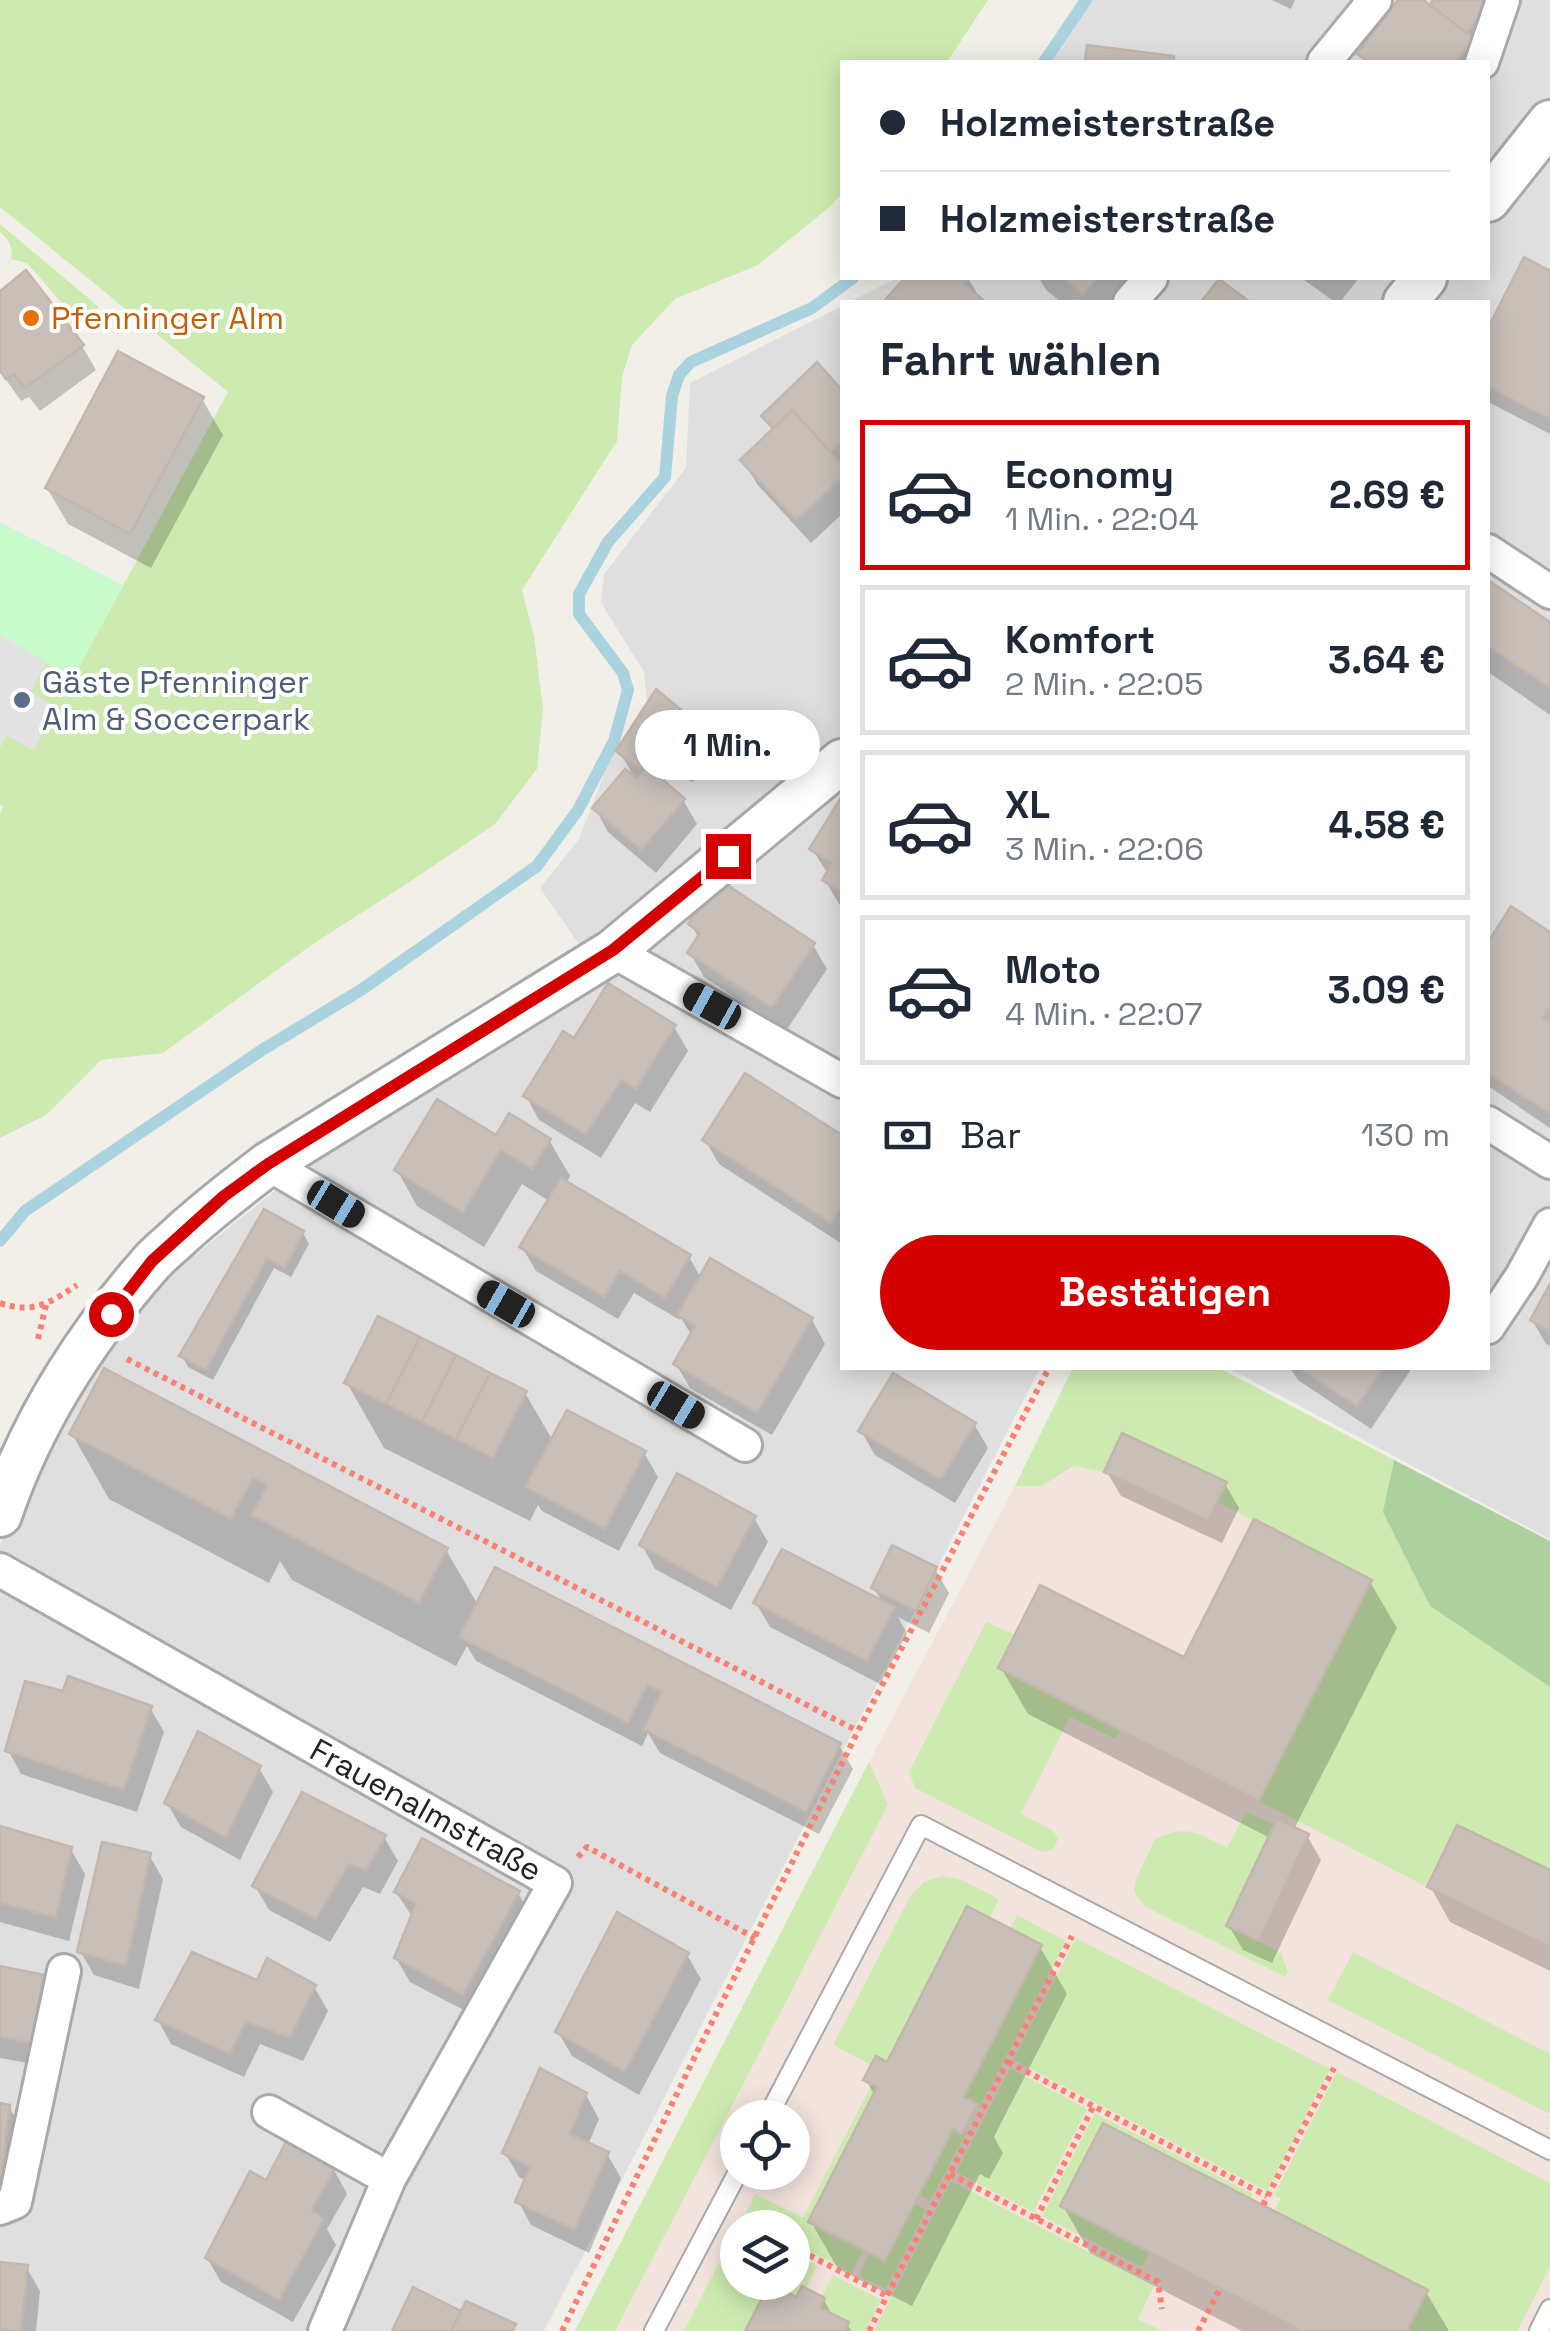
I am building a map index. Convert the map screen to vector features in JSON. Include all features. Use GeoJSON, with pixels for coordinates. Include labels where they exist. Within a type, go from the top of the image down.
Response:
{"type":"FeatureCollection","features":[{"type":"Feature","properties":{"kind":"street"},"geometry":{"type":"LineString","coordinates":[[1326,60],[1375,0]]}},
{"type":"Feature","properties":{"kind":"street"},"geometry":{"type":"LineString","coordinates":[[1483,60],[1503,0]]}},
{"type":"Feature","properties":{"kind":"street"},"geometry":{"type":"LineString","coordinates":[[1490,197],[1550,122]]}},
{"type":"Feature","properties":{"kind":"street"},"geometry":{"type":"LineString","coordinates":[[1132,300],[1148,280]]}},
{"type":"Feature","properties":{"kind":"street"},"geometry":{"type":"LineString","coordinates":[[1408,300],[1424,280]]}},
{"type":"Feature","properties":{"kind":"street"},"geometry":{"type":"LineString","coordinates":[[1490,552],[1550,592]]}},
{"type":"Feature","properties":{"kind":"street"},"geometry":{"type":"LineString","coordinates":[[0,1515],[50,1403],[90,1340],[152,1261],[224,1196],[268,1164],[613,950],[840,763]]}},
{"type":"Feature","properties":{"kind":"street"},"geometry":{"type":"LineString","coordinates":[[613,950],[840,1080]]}},
{"type":"Feature","properties":{"kind":"street"},"geometry":{"type":"LineString","coordinates":[[1490,1123],[1550,1162]]}},
{"type":"Feature","properties":{"kind":"street"},"geometry":{"type":"LineString","coordinates":[[268,1164],[744,1445]]}},
{"type":"Feature","properties":{"kind":"street"},"geometry":{"type":"LineString","coordinates":[[1490,1324],[1550,1225]]}},
{"type":"Feature","properties":{"kind":"street","name":"Frauenalmstraße"},"geometry":{"type":"LineString","coordinates":[[0,1570],[556,1883],[388,2179],[325,2331]]}},
{"type":"Feature","properties":{"kind":"street"},"geometry":{"type":"LineString","coordinates":[[0,2208],[15,2202],[64,1971]]}},
{"type":"Feature","properties":{"kind":"street"},"geometry":{"type":"LineString","coordinates":[[269,2112],[388,2179]]}},
{"type":"Feature","properties":{"kind":"lane"},"geometry":{"type":"LineString","coordinates":[[776,2100],[921,1826],[1550,2150]]}},
{"type":"Feature","properties":{"kind":"lane"},"geometry":{"type":"LineString","coordinates":[[654,2331],[728,2190]]}},
{"type":"Feature","properties":{"kind":"lane"},"geometry":{"type":"LineString","coordinates":[[1539,2331],[1550,2309]]}},
{"type":"Feature","properties":{"kind":"path"},"geometry":{"type":"LineString","coordinates":[[90,1340],[858,1731]]}},
{"type":"Feature","properties":{"kind":"path"},"geometry":{"type":"LineString","coordinates":[[562,2331],[858,1731],[1048,1370]]}},
{"type":"Feature","properties":{"kind":"path"},"geometry":{"type":"LineString","coordinates":[[556,1883],[587,1848],[755,1938]]}},
{"type":"Feature","properties":{"kind":"path"},"geometry":{"type":"LineString","coordinates":[[869,2331],[1085,1910]]}},
{"type":"Feature","properties":{"kind":"path"},"geometry":{"type":"LineString","coordinates":[[1263,2205],[1346,2045]]}},
{"type":"Feature","properties":{"kind":"path"},"geometry":{"type":"LineString","coordinates":[[1008,2062],[1268,2196]]}},
{"type":"Feature","properties":{"kind":"path"},"geometry":{"type":"LineString","coordinates":[[1036,2219],[1093,2108]]}},
{"type":"Feature","properties":{"kind":"path"},"geometry":{"type":"LineString","coordinates":[[950,2174],[1158,2282],[1162,2308]]}},
{"type":"Feature","properties":{"kind":"path"},"geometry":{"type":"LineString","coordinates":[[810,2255],[888,2296]]}},
{"type":"Feature","properties":{"kind":"path"},"geometry":{"type":"LineString","coordinates":[[1198,2331],[1220,2289]]}},
{"type":"Feature","properties":{"kind":"shaded area"},"geometry":{"type":"Polygon","coordinates":[[[1083,0],[1550,0],[1550,1539],[1232,1370],[1490,1370],[1490,300],[853,300],[893,280],[1490,280],[1490,60],[1049,60],[1083,0]]]}},
{"type":"Feature","properties":{"kind":"shaded area"},"geometry":{"type":"Polygon","coordinates":[[[840,307],[840,1370],[1039,1370],[544,2331],[0,2331],[0,1545],[34,1456],[125,1312],[331,1145],[598,972],[540,888],[579,839],[611,756],[647,703],[644,672],[601,603],[604,574],[686,468],[690,383],[840,307]]]}},
{"type":"Feature","properties":{"kind":"shaded area","name":"Gäste Pfenninger Alm & Soccerpark"},"geometry":{"type":"Polygon","coordinates":[[[0,635],[46,662],[31,692],[57,708],[34,750],[7,735],[0,747],[0,635]]]}},
{"type":"Feature","properties":{"kind":"shaded area"},"geometry":{"type":"Polygon","coordinates":[[[1072,1370],[1223,1370],[1550,1541],[1550,2331],[575,2331],[1072,1370]]]}},
{"type":"Feature","properties":{"kind":"green space"},"geometry":{"type":"Polygon","coordinates":[[[0,0],[988,0],[948,60],[840,60],[840,195],[758,265],[675,299],[632,345],[622,377],[617,441],[522,590],[534,636],[543,709],[537,769],[495,824],[313,944],[163,1053],[101,1060],[46,1115],[0,1138],[0,747],[7,735],[34,750],[30,692],[46,662],[73,678],[228,392],[0,207],[0,0]]]}},
{"type":"Feature","properties":{"kind":"green space"},"geometry":{"type":"Polygon","coordinates":[[[0,224],[99,307],[81,325],[27,263],[11,259],[11,248],[0,232],[0,224]]]}},
{"type":"Feature","properties":{"kind":"green space"},"geometry":{"type":"Polygon","coordinates":[[[0,522],[123,585],[73,679],[0,635],[0,522]]]}},
{"type":"Feature","properties":{"kind":"green space"},"geometry":{"type":"Polygon","coordinates":[[[1072,1370],[1223,1370],[1394,1460],[1384,1512],[1430,1606],[1550,1687],[1550,1870],[1458,1825],[1427,1887],[1259,1801],[1371,1580],[1217,1502],[1226,1482],[1123,1433],[1104,1472],[1073,1466],[1042,1486],[1015,1486],[1072,1370]]]}},
{"type":"Feature","properties":{"kind":"green space"},"geometry":{"type":"Polygon","coordinates":[[[1394,1460],[1550,1541],[1550,1687],[1430,1606],[1383,1512],[1394,1460]]]}},
{"type":"Feature","properties":{"kind":"green space"},"geometry":{"type":"Polygon","coordinates":[[[986,1622],[1015,1635],[998,1668],[1120,1730],[1115,1739],[1070,1717],[1021,1814],[1058,1837],[1053,1848],[1046,1851],[915,1788],[909,1772],[986,1622]]]}},
{"type":"Feature","properties":{"kind":"green space"},"geometry":{"type":"Polygon","coordinates":[[[869,1762],[888,1805],[735,2100],[720,2100],[720,2129],[615,2331],[575,2331],[869,1762]]]}},
{"type":"Feature","properties":{"kind":"green space"},"geometry":{"type":"Polygon","coordinates":[[[1246,1812],[1274,1824],[1227,1925],[1281,1953],[1288,1972],[1285,1977],[1144,1906],[1134,1891],[1155,1839],[1185,1831],[1227,1848],[1246,1812]]]}},
{"type":"Feature","properties":{"kind":"green space"},"geometry":{"type":"Polygon","coordinates":[[[942,1876],[962,1880],[999,1899],[990,1917],[968,1907],[887,2062],[876,2056],[871,2065],[833,2045],[911,1895],[924,1882],[942,1876]]]}},
{"type":"Feature","properties":{"kind":"green space"},"geometry":{"type":"Polygon","coordinates":[[[1017,1915],[1066,1941],[979,2108],[964,2097],[1042,1945],[1011,1928],[1017,1915]]]}},
{"type":"Feature","properties":{"kind":"green space"},"geometry":{"type":"Polygon","coordinates":[[[1076,1938],[1330,2069],[1267,2191],[1013,2060],[1076,1938]]]}},
{"type":"Feature","properties":{"kind":"green space"},"geometry":{"type":"Polygon","coordinates":[[[1353,1952],[1550,2054],[1550,2114],[1328,2000],[1353,1952]]]}},
{"type":"Feature","properties":{"kind":"green space"},"geometry":{"type":"Polygon","coordinates":[[[1010,2068],[1087,2109],[1033,2212],[956,2172],[1010,2068]]]}},
{"type":"Feature","properties":{"kind":"green space"},"geometry":{"type":"Polygon","coordinates":[[[1337,2072],[1550,2183],[1550,2267],[1517,2331],[1410,2331],[1274,2211],[1281,2199],[1274,2195],[1337,2072]]]}},
{"type":"Feature","properties":{"kind":"green space"},"geometry":{"type":"Polygon","coordinates":[[[872,2084],[877,2087],[810,2218],[807,2210],[872,2084]]]}},
{"type":"Feature","properties":{"kind":"green space"},"geometry":{"type":"Polygon","coordinates":[[[1095,2113],[1253,2194],[1250,2199],[1103,2124],[1060,2206],[1150,2252],[1142,2267],[1042,2216],[1095,2113]]]}},
{"type":"Feature","properties":{"kind":"green space"},"geometry":{"type":"Polygon","coordinates":[[[953,2129],[966,2133],[930,2201],[919,2195],[953,2129]]]}},
{"type":"Feature","properties":{"kind":"green space"},"geometry":{"type":"Polygon","coordinates":[[[951,2181],[1154,2286],[1138,2319],[1162,2331],[874,2331],[951,2181]]]}},
{"type":"Feature","properties":{"kind":"green space"},"geometry":{"type":"Polygon","coordinates":[[[755,2194],[787,2210],[747,2210],[755,2194]]]}},
{"type":"Feature","properties":{"kind":"green space"},"geometry":{"type":"Polygon","coordinates":[[[915,2204],[926,2210],[886,2289],[859,2276],[869,2254],[885,2261],[915,2204]]]}},
{"type":"Feature","properties":{"kind":"green space"},"geometry":{"type":"Polygon","coordinates":[[[810,2223],[863,2250],[852,2273],[810,2251],[810,2223]]]}},
{"type":"Feature","properties":{"kind":"green space"},"geometry":{"type":"Polygon","coordinates":[[[720,2261],[720,2300],[761,2300],[745,2331],[684,2331],[720,2261]]]}},
{"type":"Feature","properties":{"kind":"green space"},"geometry":{"type":"Polygon","coordinates":[[[833,2275],[881,2300],[865,2331],[845,2331],[849,2322],[820,2308],[833,2275]]]}},
{"type":"Feature","properties":{"kind":"building"},"geometry":{"type":"Polygon","coordinates":[[[1398,0],[1423,0],[1474,38],[1458,60],[1366,60],[1357,54],[1398,0]]]}},
{"type":"Feature","properties":{"kind":"building"},"geometry":{"type":"Polygon","coordinates":[[[1433,0],[1492,0],[1467,33],[1430,5],[1433,0]]]}},
{"type":"Feature","properties":{"kind":"building"},"geometry":{"type":"Polygon","coordinates":[[[1087,45],[1174,56],[1174,60],[1085,60],[1087,45]]]}},
{"type":"Feature","properties":{"kind":"building"},"geometry":{"type":"Polygon","coordinates":[[[1524,257],[1550,271],[1550,419],[1490,388],[1490,324],[1524,257]]]}},
{"type":"Feature","properties":{"kind":"building","name":"Pfenninger Alm"},"geometry":{"type":"Polygon","coordinates":[[[26,270],[84,345],[25,388],[14,374],[6,379],[0,371],[0,291],[26,270]]]}},
{"type":"Feature","properties":{"kind":"building"},"geometry":{"type":"Polygon","coordinates":[[[903,280],[968,280],[964,283],[983,300],[885,300],[903,280]]]}},
{"type":"Feature","properties":{"kind":"building"},"geometry":{"type":"Polygon","coordinates":[[[1066,280],[1095,280],[1083,294],[1066,280]]]}},
{"type":"Feature","properties":{"kind":"building"},"geometry":{"type":"Polygon","coordinates":[[[1220,280],[1247,300],[1203,300],[1220,280]]]}},
{"type":"Feature","properties":{"kind":"building"},"geometry":{"type":"Polygon","coordinates":[[[118,351],[204,397],[130,534],[45,488],[118,351]]]}},
{"type":"Feature","properties":{"kind":"building"},"geometry":{"type":"Polygon","coordinates":[[[817,362],[840,388],[840,444],[831,452],[792,410],[773,428],[761,416],[817,362]]]}},
{"type":"Feature","properties":{"kind":"building"},"geometry":{"type":"Polygon","coordinates":[[[792,410],[840,463],[840,480],[796,520],[740,460],[792,410]]]}},
{"type":"Feature","properties":{"kind":"building"},"geometry":{"type":"Polygon","coordinates":[[[1490,581],[1550,622],[1550,688],[1490,647],[1490,581]]]}},
{"type":"Feature","properties":{"kind":"building"},"geometry":{"type":"Polygon","coordinates":[[[656,689],[705,730],[678,760],[659,748],[640,770],[616,751],[656,689]]]}},
{"type":"Feature","properties":{"kind":"building"},"geometry":{"type":"Polygon","coordinates":[[[647,766],[685,799],[641,850],[592,808],[625,769],[637,778],[647,766]]]}},
{"type":"Feature","properties":{"kind":"building"},"geometry":{"type":"Polygon","coordinates":[[[840,799],[840,892],[822,880],[832,863],[809,849],[840,799]]]}},
{"type":"Feature","properties":{"kind":"building"},"geometry":{"type":"Polygon","coordinates":[[[718,879],[815,943],[772,1008],[687,953],[700,933],[688,924],[718,879]]]}},
{"type":"Feature","properties":{"kind":"building"},"geometry":{"type":"Polygon","coordinates":[[[1511,906],[1550,932],[1550,1007],[1543,1018],[1550,1022],[1550,1114],[1490,1074],[1490,939],[1511,906]]]}},
{"type":"Feature","properties":{"kind":"building"},"geometry":{"type":"Polygon","coordinates":[[[608,983],[676,1025],[636,1089],[621,1080],[586,1135],[523,1096],[563,1031],[574,1038],[608,983]]]}},
{"type":"Feature","properties":{"kind":"building"},"geometry":{"type":"Polygon","coordinates":[[[745,1073],[840,1134],[840,1208],[831,1223],[702,1140],[745,1073]]]}},
{"type":"Feature","properties":{"kind":"building"},"geometry":{"type":"Polygon","coordinates":[[[437,1099],[496,1135],[509,1113],[551,1139],[532,1169],[501,1150],[463,1213],[394,1170],[437,1099]]]}},
{"type":"Feature","properties":{"kind":"building"},"geometry":{"type":"Polygon","coordinates":[[[561,1178],[691,1255],[665,1298],[620,1271],[604,1297],[519,1247],[561,1178]]]}},
{"type":"Feature","properties":{"kind":"building"},"geometry":{"type":"Polygon","coordinates":[[[264,1209],[304,1231],[285,1268],[267,1259],[206,1370],[179,1356],[264,1209]]]}},
{"type":"Feature","properties":{"kind":"building"},"geometry":{"type":"Polygon","coordinates":[[[710,1258],[813,1318],[757,1413],[673,1364],[695,1326],[677,1315],[710,1258]]]}},
{"type":"Feature","properties":{"kind":"building"},"geometry":{"type":"Polygon","coordinates":[[[1550,1284],[1550,1332],[1530,1320],[1550,1284]]]}},
{"type":"Feature","properties":{"kind":"building"},"geometry":{"type":"Polygon","coordinates":[[[378,1316],[420,1337],[386,1404],[344,1383],[378,1316]]]}},
{"type":"Feature","properties":{"kind":"building"},"geometry":{"type":"Polygon","coordinates":[[[420,1337],[456,1355],[422,1422],[386,1404],[420,1337]]]}},
{"type":"Feature","properties":{"kind":"building"},"geometry":{"type":"Polygon","coordinates":[[[456,1355],[490,1373],[456,1439],[422,1422],[456,1355]]]}},
{"type":"Feature","properties":{"kind":"building"},"geometry":{"type":"Polygon","coordinates":[[[104,1368],[448,1548],[419,1603],[251,1515],[267,1485],[253,1478],[231,1519],[69,1434],[104,1368]]]}},
{"type":"Feature","properties":{"kind":"building"},"geometry":{"type":"Polygon","coordinates":[[[1301,1370],[1382,1370],[1357,1406],[1301,1370]]]}},
{"type":"Feature","properties":{"kind":"building"},"geometry":{"type":"Polygon","coordinates":[[[490,1373],[527,1391],[493,1458],[456,1439],[490,1373]]]}},
{"type":"Feature","properties":{"kind":"building"},"geometry":{"type":"Polygon","coordinates":[[[893,1373],[976,1423],[941,1480],[858,1431],[893,1373]]]}},
{"type":"Feature","properties":{"kind":"building"},"geometry":{"type":"Polygon","coordinates":[[[567,1410],[646,1451],[605,1529],[525,1487],[567,1410]]]}},
{"type":"Feature","properties":{"kind":"building"},"geometry":{"type":"Polygon","coordinates":[[[1122,1433],[1227,1482],[1208,1521],[1104,1472],[1122,1433]]]}},
{"type":"Feature","properties":{"kind":"building"},"geometry":{"type":"Polygon","coordinates":[[[677,1473],[756,1516],[717,1587],[639,1545],[677,1473]]]}},
{"type":"Feature","properties":{"kind":"building"},"geometry":{"type":"Polygon","coordinates":[[[1254,1519],[1372,1580],[1259,1801],[998,1668],[1040,1585],[1184,1657],[1254,1519]]]}},
{"type":"Feature","properties":{"kind":"building"},"geometry":{"type":"Polygon","coordinates":[[[892,1545],[937,1567],[916,1611],[871,1588],[892,1545]]]}},
{"type":"Feature","properties":{"kind":"building"},"geometry":{"type":"Polygon","coordinates":[[[782,1549],[895,1607],[867,1661],[753,1603],[782,1549]]]}},
{"type":"Feature","properties":{"kind":"building"},"geometry":{"type":"Polygon","coordinates":[[[495,1567],[841,1743],[806,1812],[643,1729],[661,1692],[647,1685],[628,1723],[459,1637],[495,1567]]]}},
{"type":"Feature","properties":{"kind":"building"},"geometry":{"type":"Polygon","coordinates":[[[68,1676],[152,1706],[124,1790],[5,1751],[25,1681],[63,1691],[68,1676]]]}},
{"type":"Feature","properties":{"kind":"building"},"geometry":{"type":"Polygon","coordinates":[[[198,1731],[261,1766],[226,1838],[164,1803],[198,1731]]]}},
{"type":"Feature","properties":{"kind":"building"},"geometry":{"type":"Polygon","coordinates":[[[302,1792],[386,1835],[366,1871],[349,1864],[316,1919],[252,1886],[302,1792]]]}},
{"type":"Feature","properties":{"kind":"building"},"geometry":{"type":"Polygon","coordinates":[[[1277,1819],[1309,1834],[1259,1941],[1226,1926],[1277,1819]]]}},
{"type":"Feature","properties":{"kind":"building"},"geometry":{"type":"Polygon","coordinates":[[[1457,1825],[1550,1870],[1550,1947],[1427,1887],[1457,1825]]]}},
{"type":"Feature","properties":{"kind":"building"},"geometry":{"type":"Polygon","coordinates":[[[0,1826],[72,1847],[56,1918],[0,1903],[0,1826]]]}},
{"type":"Feature","properties":{"kind":"building"},"geometry":{"type":"Polygon","coordinates":[[[422,1838],[520,1891],[463,1995],[394,1958],[416,1904],[394,1892],[422,1838]]]}},
{"type":"Feature","properties":{"kind":"building"},"geometry":{"type":"Polygon","coordinates":[[[102,1842],[151,1853],[126,1966],[77,1952],[102,1842]]]}},
{"type":"Feature","properties":{"kind":"building"},"geometry":{"type":"Polygon","coordinates":[[[967,1906],[1042,1945],[964,2097],[978,2104],[962,2134],[953,2129],[885,2261],[810,2223],[810,2218],[877,2087],[863,2080],[876,2056],[887,2062],[967,1906]]]}},
{"type":"Feature","properties":{"kind":"building"},"geometry":{"type":"Polygon","coordinates":[[[617,1912],[689,1953],[625,2072],[555,2032],[617,1912]]]}},
{"type":"Feature","properties":{"kind":"building"},"geometry":{"type":"Polygon","coordinates":[[[192,1952],[257,1980],[267,1958],[316,1985],[290,2038],[246,2022],[230,2054],[155,2020],[192,1952]]]}},
{"type":"Feature","properties":{"kind":"building"},"geometry":{"type":"Polygon","coordinates":[[[0,1966],[44,1975],[32,2043],[0,2037],[0,1966]]]}},
{"type":"Feature","properties":{"kind":"building"},"geometry":{"type":"Polygon","coordinates":[[[540,2068],[587,2093],[570,2134],[609,2152],[575,2230],[515,2202],[530,2167],[502,2153],[540,2068]]]}},
{"type":"Feature","properties":{"kind":"building"},"geometry":{"type":"Polygon","coordinates":[[[0,2103],[10,2105],[1,2175],[0,2175],[0,2103]]]}},
{"type":"Feature","properties":{"kind":"building"},"geometry":{"type":"Polygon","coordinates":[[[1103,2123],[1428,2290],[1407,2331],[1302,2331],[1060,2206],[1103,2123]]]}},
{"type":"Feature","properties":{"kind":"building"},"geometry":{"type":"Polygon","coordinates":[[[287,2140],[335,2168],[312,2210],[324,2219],[279,2300],[205,2258],[250,2171],[266,2180],[287,2140]]]}},
{"type":"Feature","properties":{"kind":"building"},"geometry":{"type":"Polygon","coordinates":[[[0,2262],[28,2265],[21,2331],[0,2329],[0,2262]]]}},
{"type":"Feature","properties":{"kind":"building"},"geometry":{"type":"Polygon","coordinates":[[[413,2287],[461,2311],[451,2331],[392,2331],[413,2287]]]}},
{"type":"Feature","properties":{"kind":"building"},"geometry":{"type":"Polygon","coordinates":[[[810,2290],[825,2298],[820,2308],[849,2322],[845,2331],[745,2331],[761,2300],[810,2300],[810,2290]]]}},
{"type":"Feature","properties":{"kind":"building"},"geometry":{"type":"Polygon","coordinates":[[[466,2301],[516,2324],[513,2331],[451,2331],[466,2301]]]}},
{"type":"Feature","properties":{"kind":"waterway"},"geometry":{"type":"LineString","coordinates":[[1045,60],[1086,0]]}},
{"type":"Feature","properties":{"kind":"waterway"},"geometry":{"type":"LineString","coordinates":[[0,1241],[25,1211],[262,1050],[361,990],[537,866],[578,810],[614,741],[628,690],[623,673],[579,614],[579,594],[608,542],[665,477],[672,396],[679,375],[691,362],[812,308],[850,280]]}},
{"type":"Feature","properties":{"kind":"place","name":"Pfenninger Alm"},"geometry":{"type":"Point","coordinates":[31,318]}},
{"type":"Feature","properties":{"kind":"place","name":"Gäste Pfenninger Alm & Soccerpark"},"geometry":{"type":"Point","coordinates":[22,700]}},
{"type":"Feature","properties":{"kind":"route"},"geometry":{"type":"LineString","coordinates":[[111,1314],[152,1261],[224,1196],[268,1164],[613,950],[728,856]]}}]}
